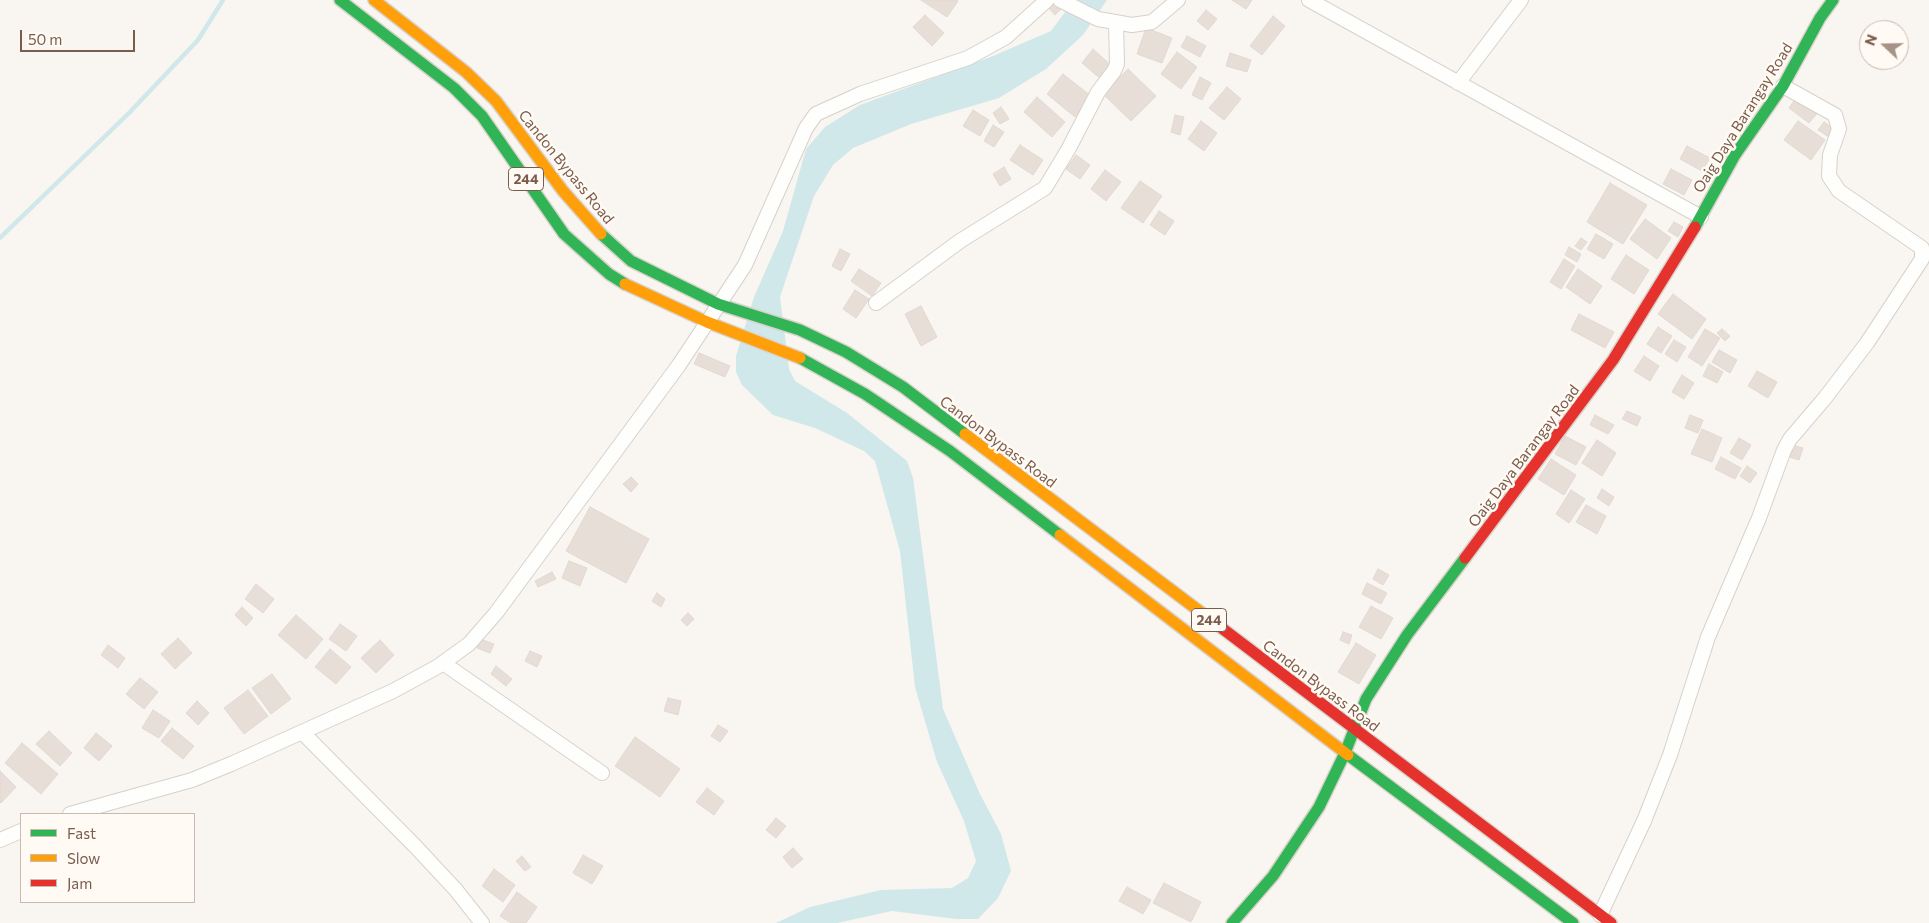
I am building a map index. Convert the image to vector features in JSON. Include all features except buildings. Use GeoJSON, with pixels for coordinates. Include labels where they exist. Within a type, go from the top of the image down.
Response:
{"type":"FeatureCollection","features":[{"type":"Feature","properties":{"kind":"main road","name":"244"},"geometry":{"type":"LineString","coordinates":[[340,0],[441,78],[482,116],[554,221],[564,234],[594,262],[628,286],[728,331],[792,354],[865,394],[950,451],[1345,753],[1573,923]]}},
{"type":"Feature","properties":{"kind":"main road","name":"Candon Bypass Road"},"geometry":{"type":"LineString","coordinates":[[374,0],[466,72],[496,101],[563,191],[607,241],[645,270],[718,304],[800,330],[846,352],[903,387],[1605,919]]}},
{"type":"Feature","properties":{"kind":"main road","name":"Oaig Daya Barangay Road"},"geometry":{"type":"LineString","coordinates":[[1232,923],[1256,898],[1297,842],[1319,807],[1345,753],[1366,699],[1407,635],[1608,368],[1657,292],[1735,155],[1783,86],[1820,18],[1833,0]]}},
{"type":"Feature","properties":{"kind":"street"},"geometry":{"type":"LineString","coordinates":[[74,813],[192,780],[302,732],[394,691],[443,663],[480,634],[679,365],[745,265],[806,128],[816,114],[860,94],[968,58],[1006,36],[1047,0]]}},
{"type":"Feature","properties":{"kind":"street"},"geometry":{"type":"LineString","coordinates":[[1064,2],[1098,19],[1132,25],[1147,23],[1159,17],[1178,0]]}},
{"type":"Feature","properties":{"kind":"street"},"geometry":{"type":"LineString","coordinates":[[1309,0],[1701,217]]}},
{"type":"Feature","properties":{"kind":"street"},"geometry":{"type":"LineString","coordinates":[[1458,82],[1522,0]]}},
{"type":"Feature","properties":{"kind":"street"},"geometry":{"type":"LineString","coordinates":[[876,303],[960,241],[1045,188],[1069,148],[1098,92],[1117,64],[1116,22]]}},
{"type":"Feature","properties":{"kind":"street"},"geometry":{"type":"LineString","coordinates":[[1605,919],[1660,780],[1708,637],[1759,518],[1784,450],[1790,439],[1825,398],[1867,343],[1922,259],[1922,248],[1839,191],[1829,176],[1830,154],[1840,129],[1835,116],[1783,86]]}},
{"type":"Feature","properties":{"kind":"street"},"geometry":{"type":"LineString","coordinates":[[443,663],[602,773]]}},
{"type":"Feature","properties":{"kind":"street"},"geometry":{"type":"LineString","coordinates":[[302,732],[415,846],[456,890],[482,923]]}},
{"type":"Feature","properties":{"kind":"street"},"geometry":{"type":"LineString","coordinates":[[0,840],[20,831]]}},
{"type":"Feature","properties":{"kind":"water"},"geometry":{"type":"Polygon","coordinates":[[[1074,0],[1107,0],[1083,35],[1046,69],[999,98],[911,124],[853,148],[833,165],[814,196],[780,297],[789,369],[795,381],[847,413],[907,461],[913,478],[943,709],[979,792],[1001,834],[1011,871],[998,898],[978,919],[956,919],[892,911],[837,923],[776,923],[810,907],[881,890],[952,888],[968,878],[976,861],[964,821],[937,762],[915,687],[900,551],[875,461],[864,451],[815,428],[773,415],[742,385],[736,372],[736,356],[754,297],[783,231],[806,149],[825,127],[860,105],[993,56],[1051,31],[1074,0]]]}},
{"type":"Feature","properties":{"kind":"waterway"},"geometry":{"type":"LineString","coordinates":[[0,238],[129,113],[198,40],[223,0]]}},
{"type":"Feature","properties":{"kind":"traffic: fast"},"geometry":{"type":"LineString","coordinates":[[340,0],[454,88],[482,116],[564,234],[609,274],[625,284]]}},
{"type":"Feature","properties":{"kind":"traffic: fast"},"geometry":{"type":"LineString","coordinates":[[1695,227],[1735,155],[1783,86],[1820,18],[1833,0]]}},
{"type":"Feature","properties":{"kind":"traffic: fast"},"geometry":{"type":"LineString","coordinates":[[601,234],[631,261],[718,304],[800,330],[846,352],[903,387],[965,434]]}},
{"type":"Feature","properties":{"kind":"traffic: fast"},"geometry":{"type":"LineString","coordinates":[[800,358],[865,394],[950,451],[1060,535]]}},
{"type":"Feature","properties":{"kind":"traffic: fast"},"geometry":{"type":"LineString","coordinates":[[1232,923],[1273,876],[1319,807],[1345,753],[1366,699],[1407,635],[1465,558]]}},
{"type":"Feature","properties":{"kind":"traffic: fast"},"geometry":{"type":"LineString","coordinates":[[1348,755],[1573,923]]}},
{"type":"Feature","properties":{"kind":"traffic: slow"},"geometry":{"type":"LineString","coordinates":[[374,0],[466,72],[496,101],[563,191],[601,234]]}},
{"type":"Feature","properties":{"kind":"traffic: slow"},"geometry":{"type":"LineString","coordinates":[[625,284],[707,322],[800,358]]}},
{"type":"Feature","properties":{"kind":"traffic: slow"},"geometry":{"type":"LineString","coordinates":[[965,434],[1223,629]]}},
{"type":"Feature","properties":{"kind":"traffic: slow"},"geometry":{"type":"LineString","coordinates":[[1060,535],[1348,755]]}},
{"type":"Feature","properties":{"kind":"traffic: jam"},"geometry":{"type":"LineString","coordinates":[[1465,558],[1613,360],[1695,227]]}},
{"type":"Feature","properties":{"kind":"traffic: jam"},"geometry":{"type":"LineString","coordinates":[[1223,629],[1611,923]]}}]}
